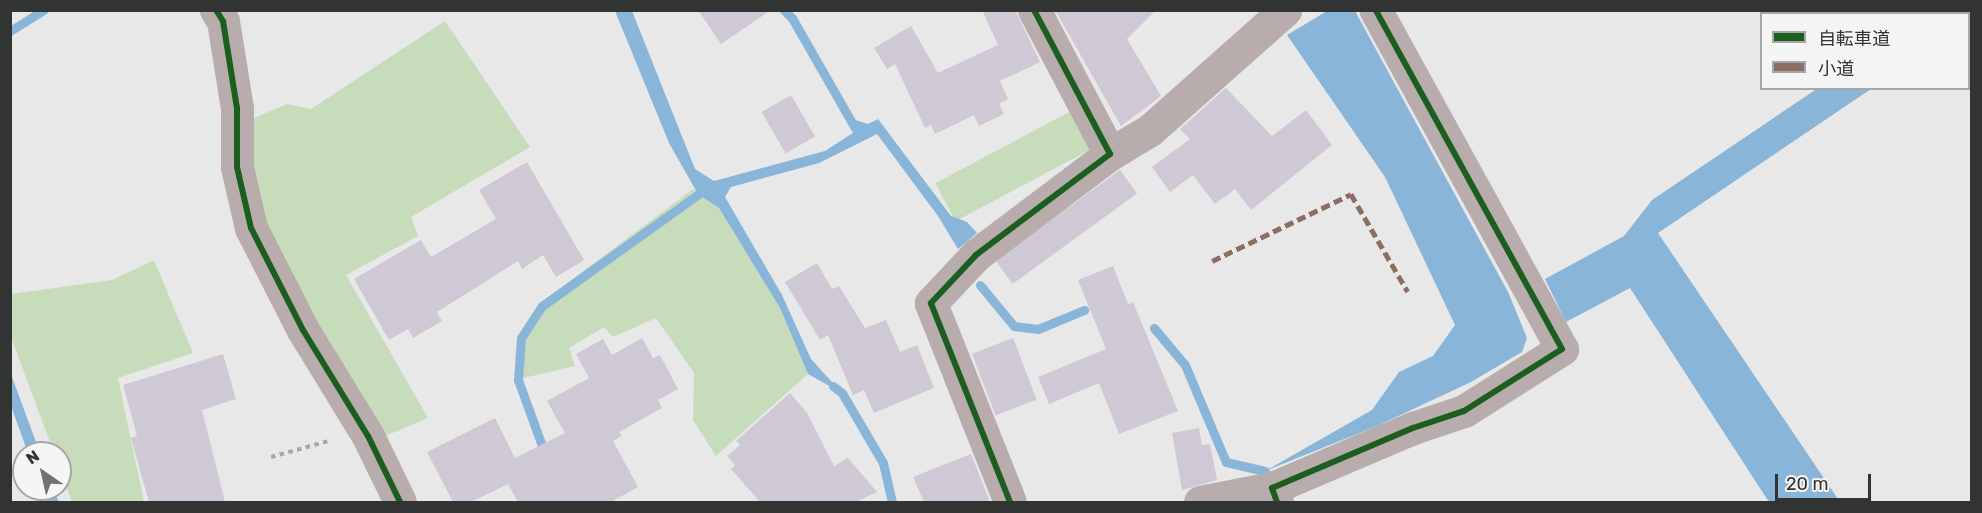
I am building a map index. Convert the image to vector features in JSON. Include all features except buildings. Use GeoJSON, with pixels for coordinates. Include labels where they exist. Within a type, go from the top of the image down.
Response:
{"type":"FeatureCollection","features":[{"type":"Feature","properties":{"kind":"street"},"geometry":{"type":"LineString","coordinates":[[216,10],[223,21],[237,108],[237,167],[251,228],[303,330],[369,436],[400,502]]}},
{"type":"Feature","properties":{"kind":"street"},"geometry":{"type":"LineString","coordinates":[[1034,10],[1110,154]]}},
{"type":"Feature","properties":{"kind":"street"},"geometry":{"type":"LineString","coordinates":[[1010,502],[931,303],[976,255],[1110,154],[1150,130],[1285,10]]}},
{"type":"Feature","properties":{"kind":"street"},"geometry":{"type":"LineString","coordinates":[[1200,502],[1274,495],[1413,428],[1464,411],[1562,349],[1376,10]]}},
{"type":"Feature","properties":{"kind":"path"},"geometry":{"type":"LineString","coordinates":[[270,457],[340,438],[369,436]]}},
{"type":"Feature","properties":{"kind":"green space"},"geometry":{"type":"Polygon","coordinates":[[[445,21],[530,147],[411,217],[418,236],[346,275],[428,418],[383,437],[310,315],[260,210],[247,121],[287,104],[311,109],[445,21]]]}},
{"type":"Feature","properties":{"kind":"green space"},"geometry":{"type":"Polygon","coordinates":[[[1073,110],[1093,148],[955,221],[935,183],[1073,110]]]}},
{"type":"Feature","properties":{"kind":"green space"},"geometry":{"type":"Polygon","coordinates":[[[693,189],[719,208],[780,308],[808,374],[716,456],[693,420],[694,373],[656,318],[613,337],[604,327],[569,348],[575,366],[515,380],[519,339],[538,305],[693,189]]]}},
{"type":"Feature","properties":{"kind":"green space"},"geometry":{"type":"Polygon","coordinates":[[[154,260],[193,353],[118,378],[144,502],[72,502],[72,441],[50,441],[11,337],[11,294],[112,280],[154,260]]]}},
{"type":"Feature","properties":{"kind":"water"},"geometry":{"type":"Polygon","coordinates":[[[1934,10],[1971,11],[1971,20],[1970,12],[1931,12],[1934,10]]]}},
{"type":"Feature","properties":{"kind":"water"},"geometry":{"type":"Polygon","coordinates":[[[615,11],[632,11],[695,169],[714,181],[825,151],[853,133],[849,118],[868,124],[878,119],[951,216],[967,222],[977,233],[958,249],[938,216],[877,134],[819,163],[731,187],[725,197],[782,295],[811,359],[842,393],[808,374],[780,308],[719,208],[698,194],[669,143],[615,11]]]}},
{"type":"Feature","properties":{"kind":"water"},"geometry":{"type":"Polygon","coordinates":[[[1327,11],[1355,11],[1508,292],[1527,338],[1522,352],[1471,382],[1377,426],[1265,471],[1372,410],[1399,372],[1433,356],[1455,325],[1385,177],[1287,35],[1327,11]]]}},
{"type":"Feature","properties":{"kind":"water"},"geometry":{"type":"Polygon","coordinates":[[[1815,90],[1870,90],[1658,233],[1840,502],[1769,502],[1630,288],[1566,322],[1545,279],[1624,236],[1652,200],[1815,90]]]}},
{"type":"Feature","properties":{"kind":"water"},"geometry":{"type":"Polygon","coordinates":[[[11,374],[36,441],[24,441],[11,406],[11,374]]]}},
{"type":"Feature","properties":{"kind":"waterway"},"geometry":{"type":"LineString","coordinates":[[10,31],[44,10]]}},
{"type":"Feature","properties":{"kind":"waterway"},"geometry":{"type":"LineString","coordinates":[[784,10],[792,18],[855,128]]}},
{"type":"Feature","properties":{"kind":"waterway"},"geometry":{"type":"LineString","coordinates":[[545,454],[518,380],[521,338],[542,306],[707,188]]}},
{"type":"Feature","properties":{"kind":"waterway"},"geometry":{"type":"LineString","coordinates":[[980,285],[1014,326],[1038,329],[1084,310]]}},
{"type":"Feature","properties":{"kind":"waterway"},"geometry":{"type":"LineString","coordinates":[[1154,328],[1185,365],[1226,462],[1265,471]]}},
{"type":"Feature","properties":{"kind":"waterway"},"geometry":{"type":"LineString","coordinates":[[833,386],[842,393],[883,463],[892,502]]}},
{"type":"Feature","properties":{"kind":"marked path"},"geometry":{"type":"LineString","coordinates":[[1212,261],[1351,194],[1408,292]]}},
{"type":"Feature","properties":{"kind":"cycle path"},"geometry":{"type":"LineString","coordinates":[[216,10],[223,21],[237,108],[237,167],[251,228],[303,330],[368,436],[400,502]]}},
{"type":"Feature","properties":{"kind":"cycle path"},"geometry":{"type":"LineString","coordinates":[[1010,502],[931,303],[976,255],[1110,154],[1034,10]]}},
{"type":"Feature","properties":{"kind":"cycle path"},"geometry":{"type":"LineString","coordinates":[[1277,502],[1272,488],[1413,428],[1464,411],[1562,349],[1376,10]]}}]}
